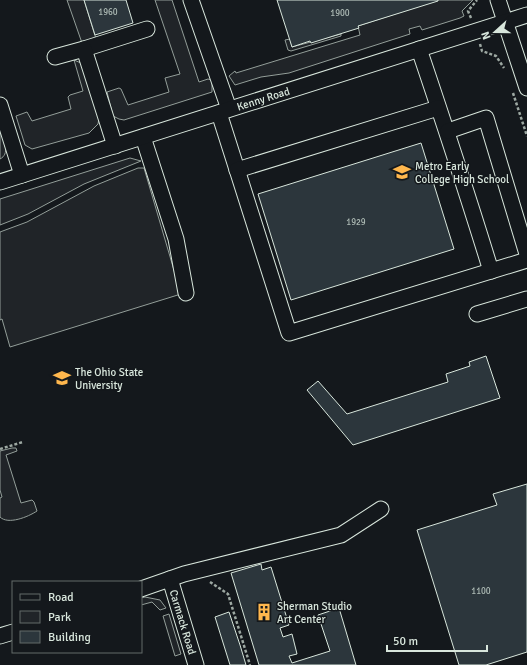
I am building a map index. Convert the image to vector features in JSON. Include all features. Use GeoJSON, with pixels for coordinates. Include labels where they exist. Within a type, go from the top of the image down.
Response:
{"type":"FeatureCollection","features":[{"type":"Feature","properties":{"kind":"street"},"geometry":{"type":"LineString","coordinates":[[192,0],[224,111],[237,170],[289,333],[527,260]]}},
{"type":"Feature","properties":{"kind":"street"},"geometry":{"type":"LineString","coordinates":[[498,0],[527,88]]}},
{"type":"Feature","properties":{"kind":"street","name":"Kenny Road"},"geometry":{"type":"LineString","coordinates":[[0,182],[527,15]]}},
{"type":"Feature","properties":{"kind":"street"},"geometry":{"type":"LineString","coordinates":[[55,57],[147,29]]}},
{"type":"Feature","properties":{"kind":"street"},"geometry":{"type":"LineString","coordinates":[[84,49],[115,146]]}},
{"type":"Feature","properties":{"kind":"street"},"geometry":{"type":"LineString","coordinates":[[419,49],[438,108],[448,131],[491,271]]}},
{"type":"Feature","properties":{"kind":"street"},"geometry":{"type":"LineString","coordinates":[[0,105],[22,176]]}},
{"type":"Feature","properties":{"kind":"street"},"geometry":{"type":"LineString","coordinates":[[237,170],[438,108]]}},
{"type":"Feature","properties":{"kind":"street"},"geometry":{"type":"LineString","coordinates":[[448,131],[486,118],[527,254]]}},
{"type":"Feature","properties":{"kind":"street"},"geometry":{"type":"LineString","coordinates":[[143,137],[176,239],[186,293]]}},
{"type":"Feature","properties":{"kind":"street"},"geometry":{"type":"LineString","coordinates":[[477,314],[527,299]]}},
{"type":"Feature","properties":{"kind":"street"},"geometry":{"type":"LineString","coordinates":[[142,589],[184,574],[341,535],[381,509]]}},
{"type":"Feature","properties":{"kind":"street","name":"Carmack Road"},"geometry":{"type":"LineString","coordinates":[[170,579],[196,665]]}},
{"type":"Feature","properties":{"kind":"street"},"geometry":{"type":"LineString","coordinates":[[0,636],[12,632]]}},
{"type":"Feature","properties":{"kind":"path"},"geometry":{"type":"LineString","coordinates":[[477,0],[468,11],[482,51],[496,56],[504,66],[506,72]]}},
{"type":"Feature","properties":{"kind":"path"},"geometry":{"type":"LineString","coordinates":[[512,92],[527,136]]}},
{"type":"Feature","properties":{"kind":"path"},"geometry":{"type":"LineString","coordinates":[[0,449],[23,442]]}},
{"type":"Feature","properties":{"kind":"path"},"geometry":{"type":"LineString","coordinates":[[209,581],[228,594],[250,665]]}},
{"type":"Feature","properties":{"kind":"green space"},"geometry":{"type":"Polygon","coordinates":[[[67,0],[84,0],[96,39],[82,43],[67,0]]]}},
{"type":"Feature","properties":{"kind":"green space"},"geometry":{"type":"Polygon","coordinates":[[[155,0],[172,0],[199,82],[208,79],[212,80],[212,92],[124,120],[119,119],[113,116],[107,92],[119,88],[121,89],[128,105],[169,92],[165,78],[180,74],[155,0]]]}},
{"type":"Feature","properties":{"kind":"green space"},"geometry":{"type":"Polygon","coordinates":[[[438,0],[473,0],[462,11],[464,16],[460,18],[422,30],[420,26],[409,29],[410,34],[289,73],[261,77],[235,85],[229,76],[235,71],[236,73],[360,35],[358,26],[438,0]]]}},
{"type":"Feature","properties":{"kind":"green space"},"geometry":{"type":"Polygon","coordinates":[[[341,34],[341,36],[291,51],[288,50],[285,40],[290,39],[292,47],[341,34]]]}},
{"type":"Feature","properties":{"kind":"green space"},"geometry":{"type":"Polygon","coordinates":[[[74,60],[81,63],[99,118],[98,124],[89,133],[32,149],[25,145],[16,116],[27,112],[32,121],[71,109],[68,97],[83,91],[74,60]]]}},
{"type":"Feature","properties":{"kind":"green space"},"geometry":{"type":"Polygon","coordinates":[[[0,133],[2,133],[6,151],[0,159],[0,133]]]}},
{"type":"Feature","properties":{"kind":"green space"},"geometry":{"type":"Polygon","coordinates":[[[130,158],[141,161],[84,184],[28,214],[0,225],[0,199],[130,158]]]}},
{"type":"Feature","properties":{"kind":"green space"},"geometry":{"type":"Polygon","coordinates":[[[138,168],[144,168],[181,294],[10,347],[2,319],[0,320],[0,232],[27,222],[94,186],[138,168]]]}},
{"type":"Feature","properties":{"kind":"green space"},"geometry":{"type":"Polygon","coordinates":[[[16,448],[17,451],[6,455],[21,503],[32,500],[37,511],[23,518],[8,520],[0,517],[0,498],[2,497],[0,490],[0,451],[16,448]]]}},
{"type":"Feature","properties":{"kind":"green space"},"geometry":{"type":"Polygon","coordinates":[[[142,598],[160,600],[166,608],[160,610],[152,602],[142,605],[142,598]]]}},
{"type":"Feature","properties":{"kind":"green space"},"geometry":{"type":"Polygon","coordinates":[[[169,614],[181,654],[175,656],[163,616],[169,614]]]}},
{"type":"Feature","properties":{"kind":"building"},"geometry":{"type":"Polygon","coordinates":[[[84,0],[126,0],[133,23],[95,35],[84,0]]]}},
{"type":"Feature","properties":{"kind":"building"},"geometry":{"type":"Polygon","coordinates":[[[277,0],[438,1],[358,26],[359,28],[311,43],[310,41],[292,47],[277,0]]]}},
{"type":"Feature","properties":{"kind":"building"},"geometry":{"type":"Polygon","coordinates":[[[421,143],[454,249],[291,300],[258,194],[421,143]]]}},
{"type":"Feature","properties":{"kind":"building"},"geometry":{"type":"Polygon","coordinates":[[[486,356],[500,398],[353,445],[307,390],[318,381],[347,414],[448,382],[446,374],[470,366],[469,362],[486,356]]]}},
{"type":"Feature","properties":{"kind":"building"},"geometry":{"type":"Polygon","coordinates":[[[527,484],[527,652],[486,665],[459,665],[417,530],[497,505],[493,494],[527,484]]]}},
{"type":"Feature","properties":{"kind":"building","name":"Sherman Studio Art Center"},"geometry":{"type":"Polygon","coordinates":[[[261,564],[262,570],[271,567],[289,625],[280,628],[283,637],[292,634],[297,654],[289,656],[292,663],[330,651],[318,615],[339,608],[356,665],[259,665],[231,573],[261,564]]]}},
{"type":"Feature","properties":{"kind":"building"},"geometry":{"type":"Polygon","coordinates":[[[229,612],[246,665],[230,665],[215,617],[229,612]]]}},
{"type":"Feature","properties":{"kind":"place","name":"Metro Early College High School"},"geometry":{"type":"Point","coordinates":[402,172]}},
{"type":"Feature","properties":{"kind":"place","name":"The Ohio State University"},"geometry":{"type":"Point","coordinates":[62,378]}},
{"type":"Feature","properties":{"kind":"place","name":"Sherman Studio Art Center"},"geometry":{"type":"Point","coordinates":[264,612]}}]}
